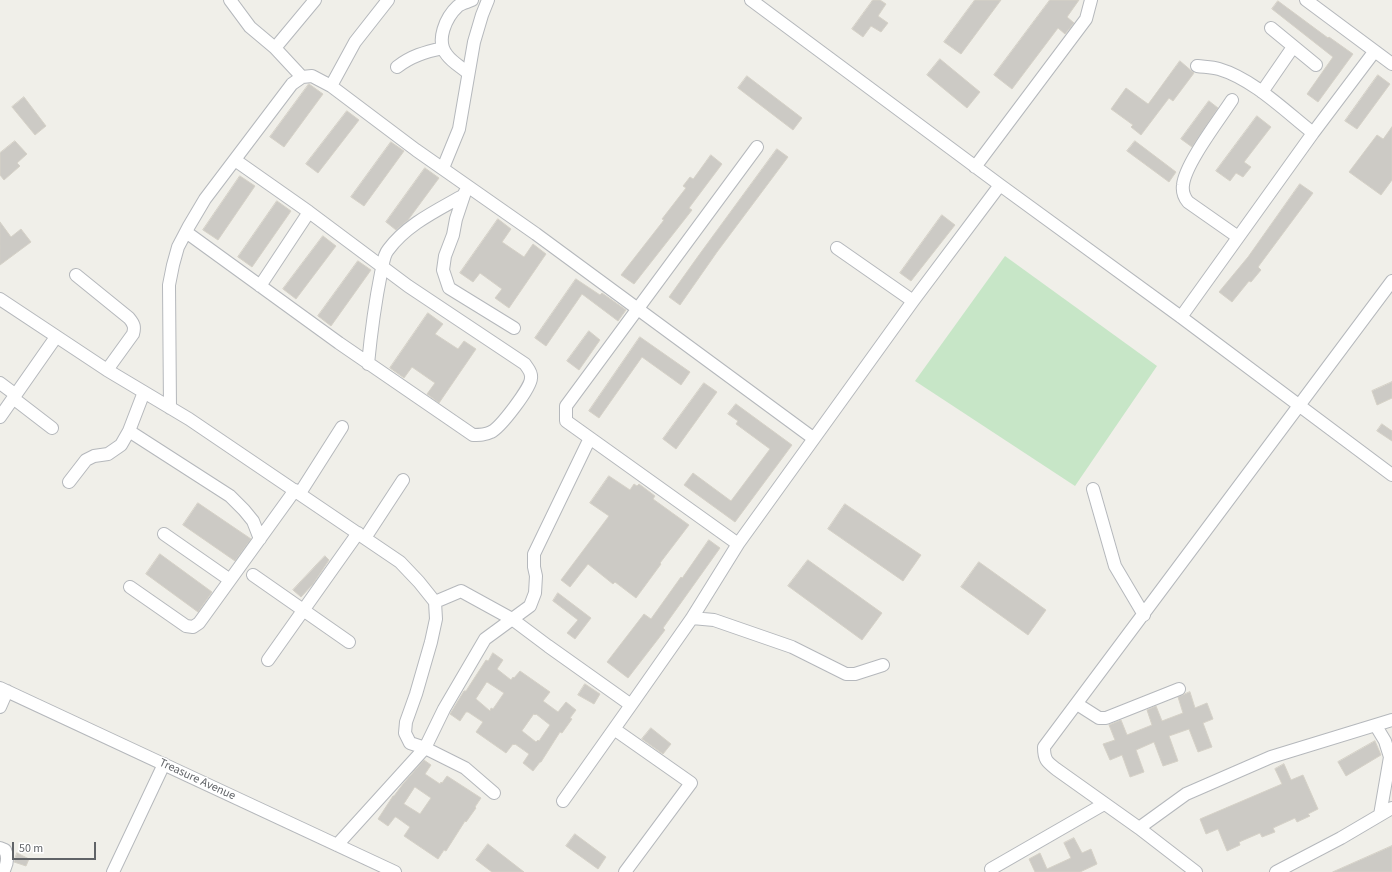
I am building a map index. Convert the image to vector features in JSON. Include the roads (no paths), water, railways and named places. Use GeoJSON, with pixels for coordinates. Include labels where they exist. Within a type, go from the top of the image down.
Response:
{"type":"FeatureCollection","features":[{"type":"Feature","properties":{"kind":"street"},"geometry":{"type":"LineString","coordinates":[[230,0],[250,27],[275,48],[302,77]]}},
{"type":"Feature","properties":{"kind":"street"},"geometry":{"type":"LineString","coordinates":[[275,48],[315,0]]}},
{"type":"Feature","properties":{"kind":"street"},"geometry":{"type":"LineString","coordinates":[[331,86],[355,42],[388,0]]}},
{"type":"Feature","properties":{"kind":"street"},"geometry":{"type":"LineString","coordinates":[[468,73],[446,55],[441,43],[445,24],[452,12],[459,5],[472,0]]}},
{"type":"Feature","properties":{"kind":"street"},"geometry":{"type":"LineString","coordinates":[[443,168],[459,129],[474,42],[488,0]]}},
{"type":"Feature","properties":{"kind":"street"},"geometry":{"type":"LineString","coordinates":[[751,0],[975,167],[1181,317],[1392,475]]}},
{"type":"Feature","properties":{"kind":"street"},"geometry":{"type":"LineString","coordinates":[[975,167],[1086,19],[1091,0]]}},
{"type":"Feature","properties":{"kind":"street"},"geometry":{"type":"LineString","coordinates":[[1312,2],[1374,52],[1392,64]]}},
{"type":"Feature","properties":{"kind":"street"},"geometry":{"type":"LineString","coordinates":[[1271,28],[1316,65]]}},
{"type":"Feature","properties":{"kind":"street"},"geometry":{"type":"LineString","coordinates":[[1262,92],[1293,47]]}},
{"type":"Feature","properties":{"kind":"street"},"geometry":{"type":"LineString","coordinates":[[397,67],[407,59],[417,54],[443,48]]}},
{"type":"Feature","properties":{"kind":"street"},"geometry":{"type":"LineString","coordinates":[[1181,317],[1312,133],[1374,52]]}},
{"type":"Feature","properties":{"kind":"street"},"geometry":{"type":"LineString","coordinates":[[1197,66],[1218,68],[1232,74],[1262,92],[1312,133]]}},
{"type":"Feature","properties":{"kind":"street"},"geometry":{"type":"LineString","coordinates":[[170,408],[169,285],[172,265],[178,247],[205,199],[292,84],[302,77],[312,76],[331,86],[416,150],[443,168],[465,190],[536,234],[814,438]]}},
{"type":"Feature","properties":{"kind":"street"},"geometry":{"type":"LineString","coordinates":[[1232,100],[1190,164],[1183,184],[1183,192],[1184,197],[1188,202],[1238,237]]}},
{"type":"Feature","properties":{"kind":"street"},"geometry":{"type":"LineString","coordinates":[[738,544],[566,421],[566,406],[757,147]]}},
{"type":"Feature","properties":{"kind":"street"},"geometry":{"type":"LineString","coordinates":[[186,232],[368,364],[473,435],[482,435],[492,432],[500,426],[528,388],[531,380],[531,373],[525,364],[382,268],[309,212],[235,160]]}},
{"type":"Feature","properties":{"kind":"street"},"geometry":{"type":"LineString","coordinates":[[563,801],[692,618],[738,544],[912,301],[1000,185]]}},
{"type":"Feature","properties":{"kind":"street"},"geometry":{"type":"LineString","coordinates":[[368,364],[375,304],[387,251],[406,231],[465,190]]}},
{"type":"Feature","properties":{"kind":"street"},"geometry":{"type":"LineString","coordinates":[[465,190],[456,219],[453,235],[445,256],[443,270],[449,288],[514,328]]}},
{"type":"Feature","properties":{"kind":"street"},"geometry":{"type":"LineString","coordinates":[[260,286],[309,212]]}},
{"type":"Feature","properties":{"kind":"street"},"geometry":{"type":"LineString","coordinates":[[837,248],[912,301]]}},
{"type":"Feature","properties":{"kind":"street"},"geometry":{"type":"LineString","coordinates":[[76,275],[134,323],[133,334],[107,370]]}},
{"type":"Feature","properties":{"kind":"street"},"geometry":{"type":"LineString","coordinates":[[1196,872],[1139,828],[1047,762],[1044,756],[1044,747],[1144,616],[1392,281]]}},
{"type":"Feature","properties":{"kind":"street"},"geometry":{"type":"LineString","coordinates":[[0,299],[107,370],[189,419],[400,562],[435,602],[436,619],[416,694],[406,722],[405,733],[410,743],[425,748],[465,768],[494,793]]}},
{"type":"Feature","properties":{"kind":"street"},"geometry":{"type":"LineString","coordinates":[[0,417],[56,337]]}},
{"type":"Feature","properties":{"kind":"street"},"geometry":{"type":"LineString","coordinates":[[0,383],[52,428]]}},
{"type":"Feature","properties":{"kind":"street"},"geometry":{"type":"LineString","coordinates":[[69,482],[86,460],[94,456],[108,454],[121,445],[129,431],[144,392]]}},
{"type":"Feature","properties":{"kind":"street"},"geometry":{"type":"LineString","coordinates":[[130,587],[186,626],[193,627],[199,623],[260,539],[298,492],[342,427]]}},
{"type":"Feature","properties":{"kind":"street"},"geometry":{"type":"LineString","coordinates":[[129,431],[230,496],[253,521],[260,539]]}},
{"type":"Feature","properties":{"kind":"street"},"geometry":{"type":"LineString","coordinates":[[337,845],[425,748],[444,709],[484,639],[530,606],[536,587],[534,554],[590,438]]}},
{"type":"Feature","properties":{"kind":"street"},"geometry":{"type":"LineString","coordinates":[[268,660],[303,610],[403,480]]}},
{"type":"Feature","properties":{"kind":"street"},"geometry":{"type":"LineString","coordinates":[[1093,489],[1115,566],[1144,616]]}},
{"type":"Feature","properties":{"kind":"street"},"geometry":{"type":"LineString","coordinates":[[164,534],[230,580]]}},
{"type":"Feature","properties":{"kind":"street"},"geometry":{"type":"LineString","coordinates":[[253,575],[349,642]]}},
{"type":"Feature","properties":{"kind":"street"},"geometry":{"type":"LineString","coordinates":[[435,602],[461,591],[512,618],[548,646],[631,705]]}},
{"type":"Feature","properties":{"kind":"street"},"geometry":{"type":"LineString","coordinates":[[692,618],[714,620],[792,647],[846,674],[856,674],[883,665]]}},
{"type":"Feature","properties":{"kind":"street"},"geometry":{"type":"LineString","coordinates":[[0,707],[4,689]]}},
{"type":"Feature","properties":{"kind":"street","name":"Treasure Avenue"},"geometry":{"type":"LineString","coordinates":[[4,689],[395,872]]}},
{"type":"Feature","properties":{"kind":"street"},"geometry":{"type":"LineString","coordinates":[[1077,704],[1099,718],[1106,718],[1179,689]]}},
{"type":"Feature","properties":{"kind":"street"},"geometry":{"type":"LineString","coordinates":[[1139,828],[1186,794],[1271,757],[1392,720]]}},
{"type":"Feature","properties":{"kind":"street"},"geometry":{"type":"LineString","coordinates":[[1376,726],[1385,740],[1390,757],[1380,815]]}},
{"type":"Feature","properties":{"kind":"street"},"geometry":{"type":"LineString","coordinates":[[614,729],[691,783],[625,872]]}},
{"type":"Feature","properties":{"kind":"street"},"geometry":{"type":"LineString","coordinates":[[113,872],[164,764]]}},
{"type":"Feature","properties":{"kind":"street"},"geometry":{"type":"LineString","coordinates":[[991,868],[1104,804]]}},
{"type":"Feature","properties":{"kind":"street"},"geometry":{"type":"LineString","coordinates":[[1276,872],[1341,838],[1392,808]]}},
{"type":"Feature","properties":{"kind":"street"},"geometry":{"type":"LineString","coordinates":[[0,848],[5,850],[8,856],[3,872]]}}]}
